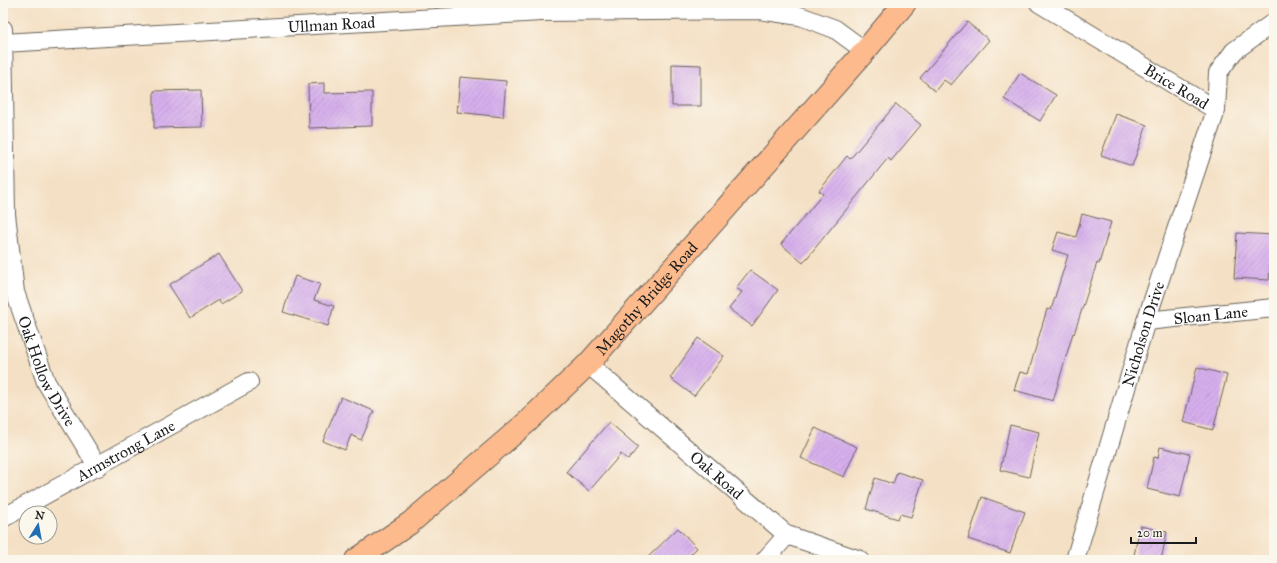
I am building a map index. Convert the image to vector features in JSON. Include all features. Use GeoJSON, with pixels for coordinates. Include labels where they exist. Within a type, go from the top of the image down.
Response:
{"type":"FeatureCollection","features":[{"type":"Feature","properties":{"kind":"main road","name":"Magothy Bridge Road"},"geometry":{"type":"LineString","coordinates":[[356,560],[410,523],[526,422],[588,364],[865,51],[904,3]]}},
{"type":"Feature","properties":{"kind":"street","name":"Brice Road"},"geometry":{"type":"LineString","coordinates":[[1039,3],[1216,110],[1218,73],[1234,51],[1274,22]]}},
{"type":"Feature","properties":{"kind":"street","name":"Ullman Road"},"geometry":{"type":"LineString","coordinates":[[3,39],[541,12],[760,7],[800,16],[835,29],[865,51]]}},
{"type":"Feature","properties":{"kind":"street","name":"Oak Hollow Drive"},"geometry":{"type":"LineString","coordinates":[[3,39],[6,214],[15,292],[46,382],[98,467]]}},
{"type":"Feature","properties":{"kind":"street","name":"Nicholson Drive"},"geometry":{"type":"LineString","coordinates":[[1075,560],[1146,321],[1216,110]]}},
{"type":"Feature","properties":{"kind":"street","name":"Sloan Lane"},"geometry":{"type":"LineString","coordinates":[[1146,321],[1274,308]]}},
{"type":"Feature","properties":{"kind":"street","name":"Oak Road"},"geometry":{"type":"LineString","coordinates":[[588,364],[787,535],[860,560]]}},
{"type":"Feature","properties":{"kind":"street","name":"Armstrong Lane"},"geometry":{"type":"LineString","coordinates":[[3,518],[98,467],[249,382]]}},
{"type":"Feature","properties":{"kind":"street"},"geometry":{"type":"LineString","coordinates":[[765,560],[787,535]]}},
{"type":"Feature","properties":{"kind":"building"},"geometry":{"type":"Polygon","coordinates":[[[967,22],[989,40],[951,85],[944,80],[935,91],[920,78],[967,22]]]}},
{"type":"Feature","properties":{"kind":"building"},"geometry":{"type":"Polygon","coordinates":[[[672,64],[701,65],[701,106],[672,106],[672,64]]]}},
{"type":"Feature","properties":{"kind":"building"},"geometry":{"type":"Polygon","coordinates":[[[1020,73],[1056,95],[1040,121],[1004,99],[1020,73]]]}},
{"type":"Feature","properties":{"kind":"building"},"geometry":{"type":"Polygon","coordinates":[[[460,77],[506,81],[503,117],[457,112],[460,77]]]}},
{"type":"Feature","properties":{"kind":"building"},"geometry":{"type":"Polygon","coordinates":[[[324,83],[324,93],[372,92],[372,126],[309,128],[308,84],[324,83]]]}},
{"type":"Feature","properties":{"kind":"building"},"geometry":{"type":"Polygon","coordinates":[[[201,90],[202,127],[154,128],[154,91],[201,90]]]}},
{"type":"Feature","properties":{"kind":"building"},"geometry":{"type":"Polygon","coordinates":[[[896,104],[921,125],[891,161],[888,158],[803,263],[781,244],[823,194],[819,191],[847,156],[850,159],[896,104]]]}},
{"type":"Feature","properties":{"kind":"building"},"geometry":{"type":"Polygon","coordinates":[[[1116,114],[1147,125],[1132,166],[1101,155],[1116,114]]]}},
{"type":"Feature","properties":{"kind":"building"},"geometry":{"type":"Polygon","coordinates":[[[1082,214],[1111,222],[1099,264],[1097,263],[1074,334],[1073,333],[1053,401],[1014,390],[1020,372],[1028,374],[1047,309],[1051,310],[1068,255],[1052,250],[1058,232],[1076,237],[1082,214]]]}},
{"type":"Feature","properties":{"kind":"building"},"geometry":{"type":"Polygon","coordinates":[[[1237,233],[1274,235],[1274,260],[1271,260],[1269,280],[1234,278],[1237,233]]]}},
{"type":"Feature","properties":{"kind":"building"},"geometry":{"type":"Polygon","coordinates":[[[219,254],[242,291],[221,304],[219,300],[190,318],[169,285],[219,254]]]}},
{"type":"Feature","properties":{"kind":"building"},"geometry":{"type":"Polygon","coordinates":[[[750,270],[778,290],[752,326],[729,309],[742,292],[736,288],[750,270]]]}},
{"type":"Feature","properties":{"kind":"building"},"geometry":{"type":"Polygon","coordinates":[[[295,276],[320,284],[314,300],[334,306],[328,326],[283,312],[295,276]]]}},
{"type":"Feature","properties":{"kind":"building"},"geometry":{"type":"Polygon","coordinates":[[[698,338],[724,356],[694,396],[670,378],[698,338]]]}},
{"type":"Feature","properties":{"kind":"building"},"geometry":{"type":"Polygon","coordinates":[[[1197,367],[1227,375],[1213,430],[1183,422],[1197,367]]]}},
{"type":"Feature","properties":{"kind":"building"},"geometry":{"type":"Polygon","coordinates":[[[341,397],[374,411],[361,440],[351,435],[345,450],[323,441],[341,397]]]}},
{"type":"Feature","properties":{"kind":"building"},"geometry":{"type":"Polygon","coordinates":[[[609,422],[638,447],[628,460],[621,454],[589,491],[566,472],[609,422]]]}},
{"type":"Feature","properties":{"kind":"building"},"geometry":{"type":"Polygon","coordinates":[[[1010,425],[1039,432],[1029,477],[1000,470],[1010,425]]]}},
{"type":"Feature","properties":{"kind":"building"},"geometry":{"type":"Polygon","coordinates":[[[815,428],[857,447],[844,477],[801,458],[815,428]]]}},
{"type":"Feature","properties":{"kind":"building"},"geometry":{"type":"Polygon","coordinates":[[[1160,447],[1190,454],[1180,497],[1147,489],[1154,457],[1158,458],[1160,447]]]}},
{"type":"Feature","properties":{"kind":"building"},"geometry":{"type":"Polygon","coordinates":[[[897,472],[923,480],[911,517],[900,514],[898,519],[866,509],[875,478],[893,484],[897,472]]]}},
{"type":"Feature","properties":{"kind":"building"},"geometry":{"type":"Polygon","coordinates":[[[982,497],[1025,512],[1010,553],[968,539],[982,497]]]}},
{"type":"Feature","properties":{"kind":"building"},"geometry":{"type":"Polygon","coordinates":[[[1140,526],[1167,532],[1161,560],[1133,560],[1140,526]]]}},
{"type":"Feature","properties":{"kind":"building"},"geometry":{"type":"Polygon","coordinates":[[[678,528],[697,548],[685,560],[645,560],[678,528]]]}}]}
